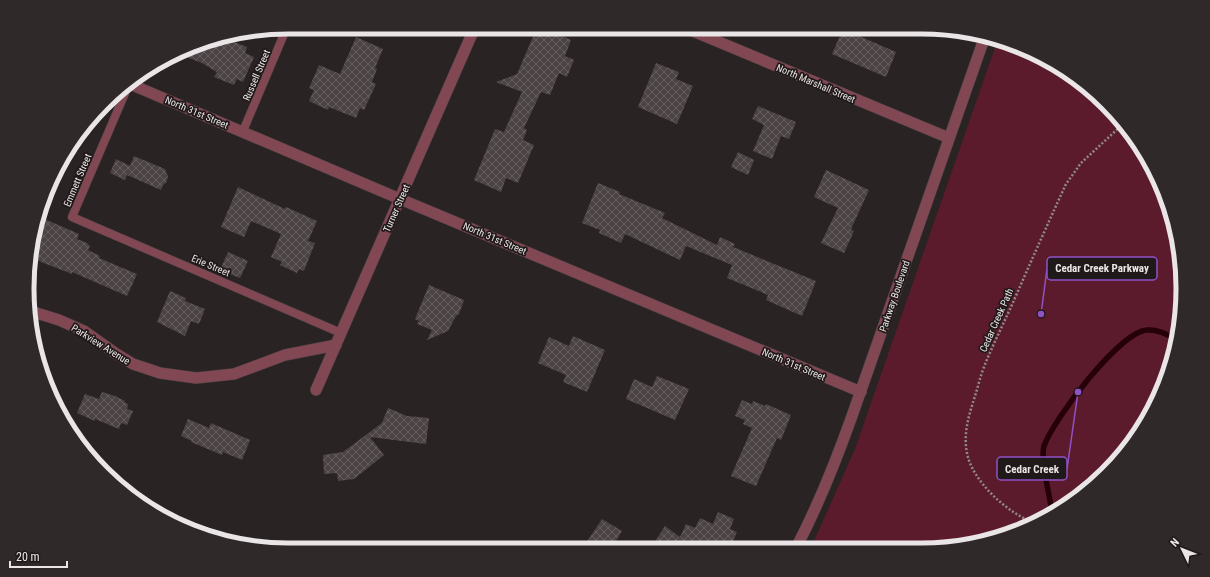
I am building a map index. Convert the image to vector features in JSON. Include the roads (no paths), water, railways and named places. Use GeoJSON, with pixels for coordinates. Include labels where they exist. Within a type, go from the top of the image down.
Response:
{"type":"FeatureCollection","features":[{"type":"Feature","properties":{"kind":"street","name":"Turner Street"},"geometry":{"type":"LineString","coordinates":[[316,390],[472,34]]}},
{"type":"Feature","properties":{"kind":"street","name":"North Marshall Street"},"geometry":{"type":"LineString","coordinates":[[700,34],[949,138]]}},
{"type":"Feature","properties":{"kind":"street","name":"Parkway Boulevard"},"geometry":{"type":"LineString","coordinates":[[799,543],[835,462],[983,42]]}},
{"type":"Feature","properties":{"kind":"street","name":"North 31st Street"},"geometry":{"type":"LineString","coordinates":[[135,86],[860,392]]}},
{"type":"Feature","properties":{"kind":"street","name":"Parkview Avenue"},"geometry":{"type":"LineString","coordinates":[[35,313],[59,320],[84,331],[133,364],[160,373],[196,378],[234,374],[285,355],[336,345]]}},
{"type":"Feature","properties":{"kind":"lane","name":"Russell Street"},"geometry":{"type":"LineString","coordinates":[[243,131],[284,34]]}},
{"type":"Feature","properties":{"kind":"lane","name":"Emmett Street"},"geometry":{"type":"LineString","coordinates":[[72,217],[126,93]]}},
{"type":"Feature","properties":{"kind":"lane","name":"Erie Street"},"geometry":{"type":"LineString","coordinates":[[72,217],[341,332]]}},
{"type":"Feature","properties":{"kind":"waterway"},"geometry":{"type":"LineString","coordinates":[[1051,508],[1044,469],[1044,446],[1060,417],[1073,398],[1104,361],[1120,345],[1135,334],[1147,330],[1155,330],[1171,337]]}},
{"type":"Feature","properties":{"kind":"place","name":"Cedar Creek Parkway"},"geometry":{"type":"Point","coordinates":[1041,314]}},
{"type":"Feature","properties":{"kind":"place","name":"Cedar Creek"},"geometry":{"type":"Point","coordinates":[1078,392]}}]}
